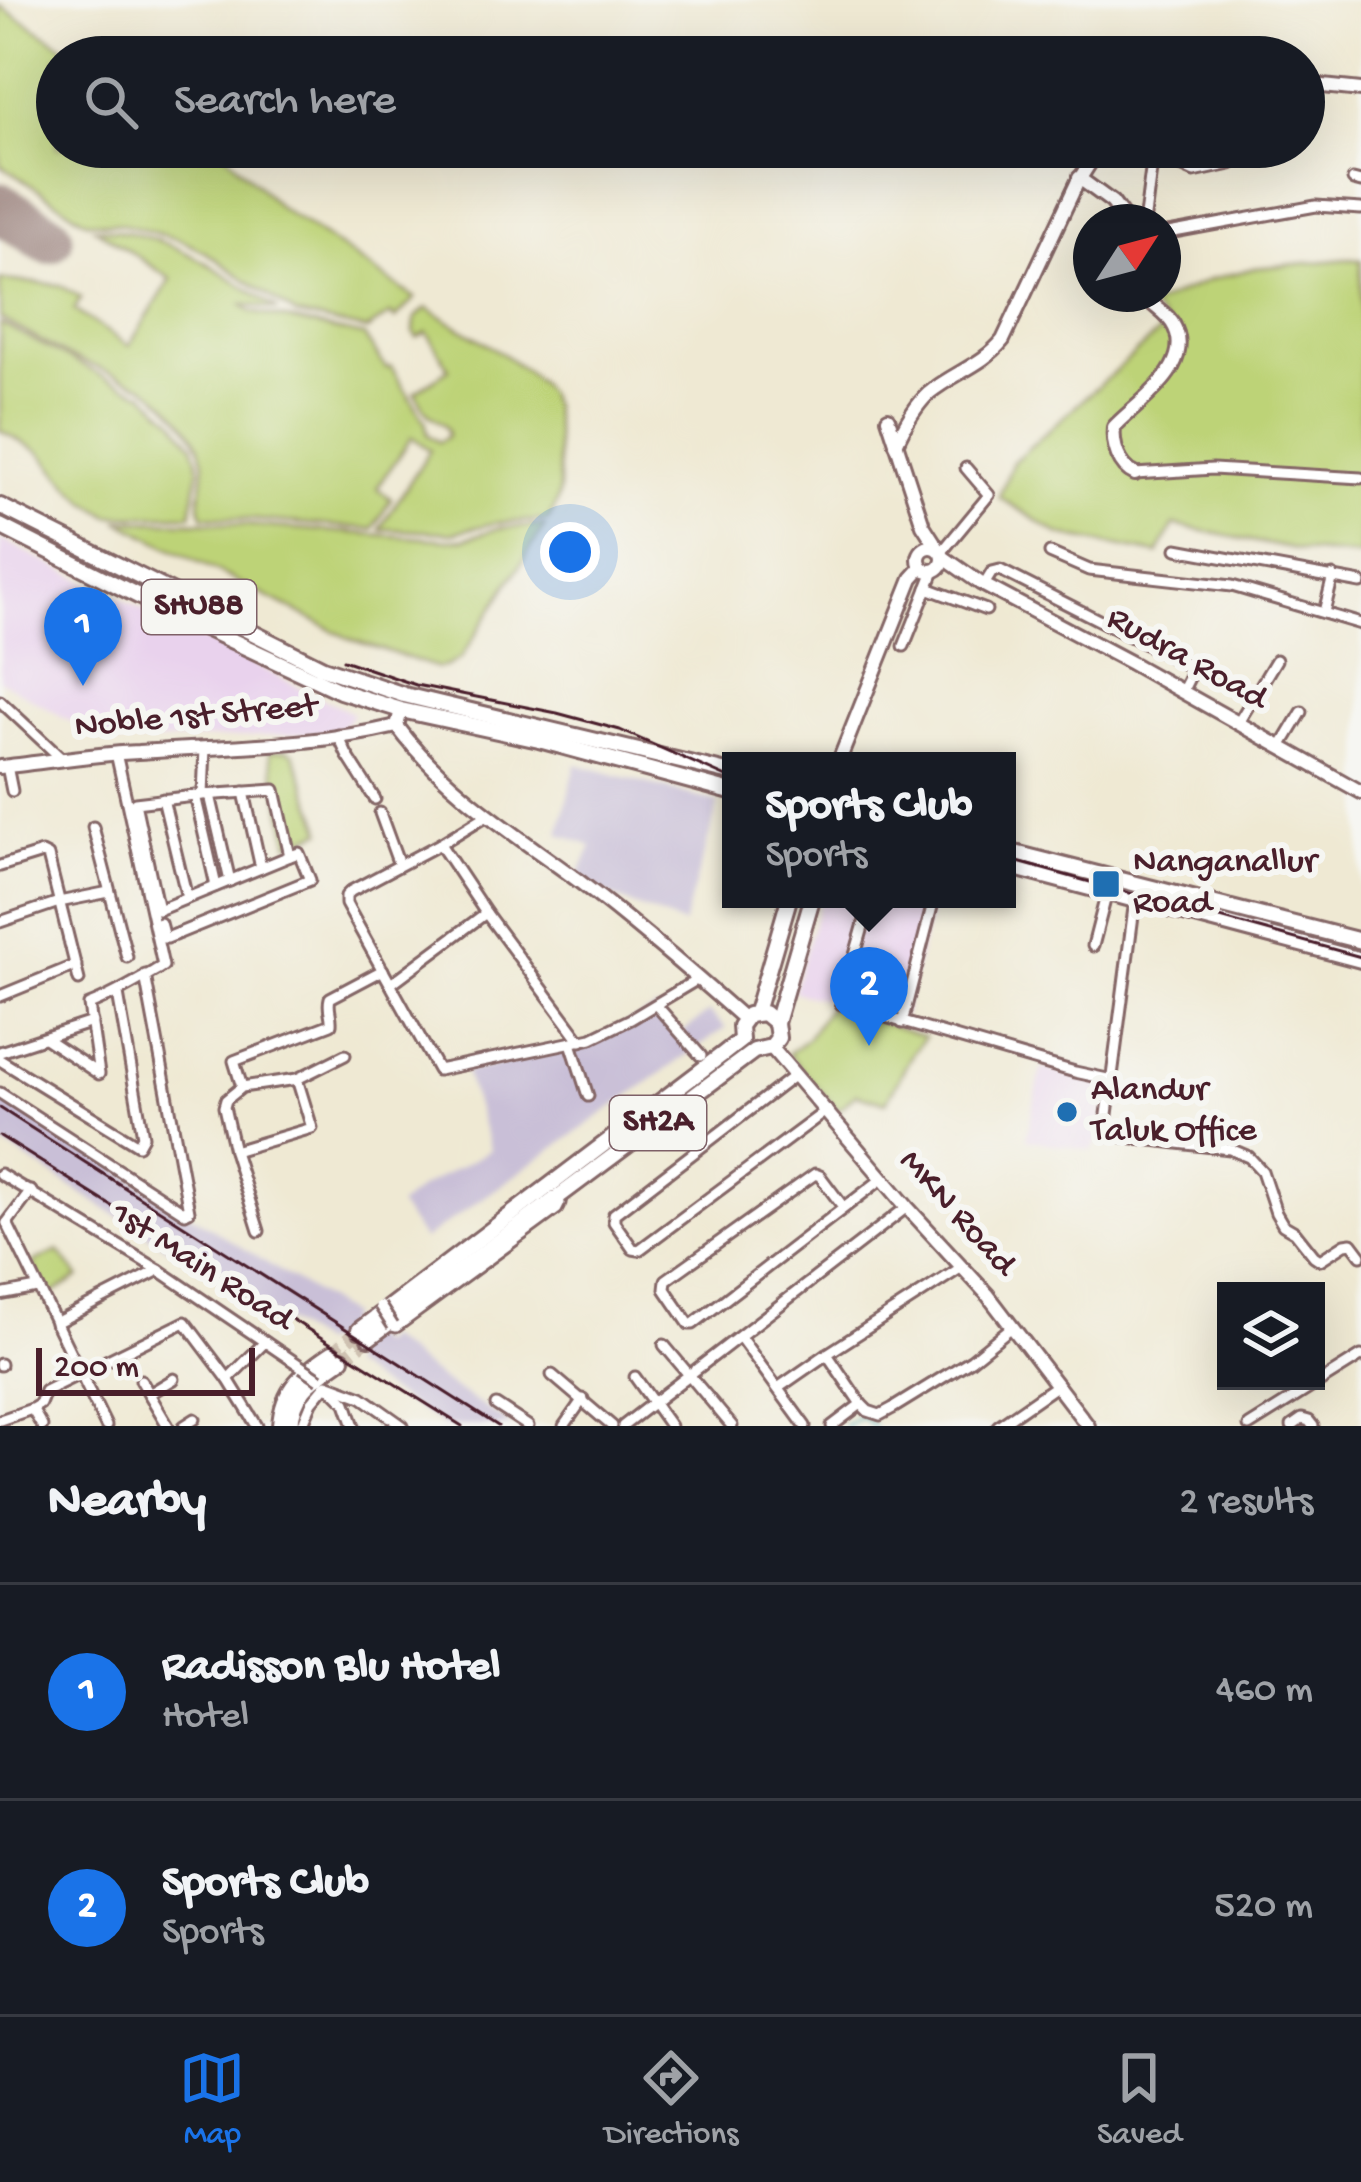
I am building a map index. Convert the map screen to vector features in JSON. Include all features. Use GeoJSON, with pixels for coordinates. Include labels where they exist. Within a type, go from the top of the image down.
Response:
{"type":"FeatureCollection","features":[{"type":"Feature","properties":{"kind":"main road","name":"SHU88"},"geometry":{"type":"LineString","coordinates":[[0,506],[321,675]]}},
{"type":"Feature","properties":{"kind":"main road","name":"SHU88"},"geometry":{"type":"LineString","coordinates":[[0,526],[168,611],[400,710],[539,740],[722,790]]}},
{"type":"Feature","properties":{"kind":"main road","name":"SHU88"},"geometry":{"type":"LineString","coordinates":[[400,710],[722,771]]}},
{"type":"Feature","properties":{"kind":"main road"},"geometry":{"type":"LineString","coordinates":[[1016,853],[1361,941]]}},
{"type":"Feature","properties":{"kind":"main road"},"geometry":{"type":"LineString","coordinates":[[1016,868],[1361,960]]}},
{"type":"Feature","properties":{"kind":"main road"},"geometry":{"type":"LineString","coordinates":[[754,1051],[739,1032],[750,1016],[785,908]]}},
{"type":"Feature","properties":{"kind":"main road"},"geometry":{"type":"LineString","coordinates":[[771,1047],[778,1038],[776,1023],[809,908]]}},
{"type":"Feature","properties":{"kind":"main road"},"geometry":{"type":"LineString","coordinates":[[750,1016],[764,1013],[776,1023]]}},
{"type":"Feature","properties":{"kind":"main road","name":"SH2A"},"geometry":{"type":"LineString","coordinates":[[557,1191],[741,1040]]}},
{"type":"Feature","properties":{"kind":"main road","name":"SH2A"},"geometry":{"type":"LineString","coordinates":[[364,1334],[754,1051],[771,1047]]}},
{"type":"Feature","properties":{"kind":"main road"},"geometry":{"type":"LineString","coordinates":[[280,1426],[281,1406],[293,1384],[311,1367],[337,1355],[299,1394],[291,1426]]}},
{"type":"Feature","properties":{"kind":"street"},"geometry":{"type":"LineString","coordinates":[[1325,86],[1361,90]]}},
{"type":"Feature","properties":{"kind":"street"},"geometry":{"type":"LineString","coordinates":[[896,444],[929,394],[984,359],[1003,340],[1086,168]]}},
{"type":"Feature","properties":{"kind":"street"},"geometry":{"type":"LineString","coordinates":[[1148,204],[1149,168]]}},
{"type":"Feature","properties":{"kind":"street"},"geometry":{"type":"LineString","coordinates":[[1079,178],[1114,204]]}},
{"type":"Feature","properties":{"kind":"street"},"geometry":{"type":"LineString","coordinates":[[1181,231],[1316,206],[1361,208]]}},
{"type":"Feature","properties":{"kind":"street"},"geometry":{"type":"LineString","coordinates":[[1161,312],[1172,323],[1178,342],[1162,382],[1114,427],[1118,454],[1128,471],[1213,469],[1361,478]]}},
{"type":"Feature","properties":{"kind":"street"},"geometry":{"type":"LineString","coordinates":[[888,418],[923,525],[925,540],[919,557],[931,569]]}},
{"type":"Feature","properties":{"kind":"street"},"geometry":{"type":"LineString","coordinates":[[941,553],[989,495],[966,468]]}},
{"type":"Feature","properties":{"kind":"street"},"geometry":{"type":"LineString","coordinates":[[843,752],[912,578],[941,566],[941,553],[923,525]]}},
{"type":"Feature","properties":{"kind":"street"},"geometry":{"type":"LineString","coordinates":[[923,550],[930,547],[941,553]]}},
{"type":"Feature","properties":{"kind":"street"},"geometry":{"type":"LineString","coordinates":[[1177,549],[1361,583]]}},
{"type":"Feature","properties":{"kind":"street","name":"Rudra Road"},"geometry":{"type":"LineString","coordinates":[[941,553],[982,584],[1361,792]]}},
{"type":"Feature","properties":{"kind":"street"},"geometry":{"type":"LineString","coordinates":[[1049,553],[1088,570],[1232,586],[1361,624]]}},
{"type":"Feature","properties":{"kind":"street"},"geometry":{"type":"LineString","coordinates":[[904,646],[931,569]]}},
{"type":"Feature","properties":{"kind":"street","name":"Rudra Road"},"geometry":{"type":"LineString","coordinates":[[931,569],[982,584]]}},
{"type":"Feature","properties":{"kind":"street"},"geometry":{"type":"LineString","coordinates":[[982,584],[1000,570],[1189,666],[1192,672],[1182,692]]}},
{"type":"Feature","properties":{"kind":"street"},"geometry":{"type":"LineString","coordinates":[[1324,612],[1333,576]]}},
{"type":"Feature","properties":{"kind":"street"},"geometry":{"type":"LineString","coordinates":[[928,588],[986,610]]}},
{"type":"Feature","properties":{"kind":"street"},"geometry":{"type":"LineString","coordinates":[[1059,625],[1069,605]]}},
{"type":"Feature","properties":{"kind":"street"},"geometry":{"type":"LineString","coordinates":[[1238,723],[1276,660]]}},
{"type":"Feature","properties":{"kind":"street"},"geometry":{"type":"LineString","coordinates":[[0,701],[63,760]]}},
{"type":"Feature","properties":{"kind":"street"},"geometry":{"type":"LineString","coordinates":[[400,710],[430,764],[698,980],[750,1016]]}},
{"type":"Feature","properties":{"kind":"street","name":"Noble 1st Street"},"geometry":{"type":"LineString","coordinates":[[3,767],[338,735],[400,710]]}},
{"type":"Feature","properties":{"kind":"street"},"geometry":{"type":"LineString","coordinates":[[1281,747],[1302,712]]}},
{"type":"Feature","properties":{"kind":"street"},"geometry":{"type":"LineString","coordinates":[[338,735],[375,799]]}},
{"type":"Feature","properties":{"kind":"street"},"geometry":{"type":"LineString","coordinates":[[205,748],[203,795],[215,886]]}},
{"type":"Feature","properties":{"kind":"street"},"geometry":{"type":"LineString","coordinates":[[45,1038],[99,1074],[89,1006],[118,994],[163,963],[116,753]]}},
{"type":"Feature","properties":{"kind":"street"},"geometry":{"type":"LineString","coordinates":[[3,767],[12,791]]}},
{"type":"Feature","properties":{"kind":"street"},"geometry":{"type":"LineString","coordinates":[[158,910],[299,853],[310,880],[164,938],[135,803],[275,790],[290,856]]}},
{"type":"Feature","properties":{"kind":"street"},"geometry":{"type":"LineString","coordinates":[[244,792],[260,868]]}},
{"type":"Feature","properties":{"kind":"street"},"geometry":{"type":"LineString","coordinates":[[203,795],[230,881]]}},
{"type":"Feature","properties":{"kind":"street"},"geometry":{"type":"LineString","coordinates":[[164,799],[187,898]]}},
{"type":"Feature","properties":{"kind":"street"},"geometry":{"type":"LineString","coordinates":[[380,813],[399,865]]}},
{"type":"Feature","properties":{"kind":"street"},"geometry":{"type":"LineString","coordinates":[[489,814],[346,896],[346,904],[438,1070],[601,1034],[698,980]]}},
{"type":"Feature","properties":{"kind":"street"},"geometry":{"type":"LineString","coordinates":[[93,827],[127,957]]}},
{"type":"Feature","properties":{"kind":"street"},"geometry":{"type":"LineString","coordinates":[[453,836],[454,865]]}},
{"type":"Feature","properties":{"kind":"street"},"geometry":{"type":"LineString","coordinates":[[440,844],[576,1042],[588,1096]]}},
{"type":"Feature","properties":{"kind":"street"},"geometry":{"type":"LineString","coordinates":[[0,866],[42,853],[50,859],[80,980]]}},
{"type":"Feature","properties":{"kind":"street"},"geometry":{"type":"LineString","coordinates":[[0,922],[59,902],[110,892]]}},
{"type":"Feature","properties":{"kind":"street"},"geometry":{"type":"LineString","coordinates":[[1093,946],[1107,892]]}},
{"type":"Feature","properties":{"kind":"street"},"geometry":{"type":"LineString","coordinates":[[1136,900],[1108,1135],[1230,1148],[1249,1157],[1262,1171],[1283,1225],[1314,1256],[1320,1260],[1352,1243],[1361,1255]]}},
{"type":"Feature","properties":{"kind":"street"},"geometry":{"type":"LineString","coordinates":[[868,908],[841,1004],[1112,1080]]}},
{"type":"Feature","properties":{"kind":"street"},"geometry":{"type":"LineString","coordinates":[[902,1023],[932,908]]}},
{"type":"Feature","properties":{"kind":"street"},"geometry":{"type":"LineString","coordinates":[[392,982],[486,913]]}},
{"type":"Feature","properties":{"kind":"street"},"geometry":{"type":"LineString","coordinates":[[0,996],[76,965]]}},
{"type":"Feature","properties":{"kind":"street"},"geometry":{"type":"LineString","coordinates":[[242,1088],[234,1061],[332,1024],[327,1007],[330,998],[383,970]]}},
{"type":"Feature","properties":{"kind":"street"},"geometry":{"type":"LineString","coordinates":[[0,1093],[185,1213],[189,1210],[145,975]]}},
{"type":"Feature","properties":{"kind":"street"},"geometry":{"type":"LineString","coordinates":[[0,1056],[132,1144],[141,1144],[118,994]]}},
{"type":"Feature","properties":{"kind":"street"},"geometry":{"type":"LineString","coordinates":[[656,1005],[700,1056]]}},
{"type":"Feature","properties":{"kind":"street"},"geometry":{"type":"LineString","coordinates":[[0,1056],[92,1022]]}},
{"type":"Feature","properties":{"kind":"street","name":"MKN Road"},"geometry":{"type":"LineString","coordinates":[[771,1047],[1013,1326],[1088,1426]]}},
{"type":"Feature","properties":{"kind":"street"},"geometry":{"type":"LineString","coordinates":[[259,1231],[234,1151],[226,1100],[242,1088],[297,1078],[345,1055]]}},
{"type":"Feature","properties":{"kind":"street"},"geometry":{"type":"LineString","coordinates":[[795,1075],[614,1214],[614,1222],[637,1252],[827,1110]]}},
{"type":"Feature","properties":{"kind":"street"},"geometry":{"type":"LineString","coordinates":[[234,1151],[312,1128],[297,1078]]}},
{"type":"Feature","properties":{"kind":"street","name":"1st Main Road"},"geometry":{"type":"LineString","coordinates":[[0,1174],[159,1270],[324,1382],[346,1403],[354,1426]]}},
{"type":"Feature","properties":{"kind":"street"},"geometry":{"type":"LineString","coordinates":[[844,1208],[814,1174],[666,1280],[665,1288],[688,1324],[693,1324],[844,1208],[883,1178]]}},
{"type":"Feature","properties":{"kind":"street"},"geometry":{"type":"LineString","coordinates":[[31,1191],[3,1224],[106,1426]]}},
{"type":"Feature","properties":{"kind":"street"},"geometry":{"type":"LineString","coordinates":[[379,1305],[397,1327],[557,1209],[557,1191]]}},
{"type":"Feature","properties":{"kind":"street"},"geometry":{"type":"LineString","coordinates":[[626,1425],[907,1207]]}},
{"type":"Feature","properties":{"kind":"street"},"geometry":{"type":"LineString","coordinates":[[778,1388],[962,1267]]}},
{"type":"Feature","properties":{"kind":"street"},"geometry":{"type":"LineString","coordinates":[[55,1323],[159,1270]]}},
{"type":"Feature","properties":{"kind":"street"},"geometry":{"type":"LineString","coordinates":[[0,1295],[37,1288]]}},
{"type":"Feature","properties":{"kind":"street"},"geometry":{"type":"LineString","coordinates":[[0,1420],[40,1404],[42,1393],[185,1322],[256,1426]]}},
{"type":"Feature","properties":{"kind":"street"},"geometry":{"type":"LineString","coordinates":[[826,1354],[861,1404],[880,1415],[971,1360],[1013,1326]]}},
{"type":"Feature","properties":{"kind":"street"},"geometry":{"type":"LineString","coordinates":[[740,1336],[806,1426]]}},
{"type":"Feature","properties":{"kind":"street"},"geometry":{"type":"LineString","coordinates":[[228,1379],[265,1342]]}},
{"type":"Feature","properties":{"kind":"street"},"geometry":{"type":"LineString","coordinates":[[664,1345],[732,1426]]}},
{"type":"Feature","properties":{"kind":"street"},"geometry":{"type":"LineString","coordinates":[[1249,1426],[1361,1356]]}},
{"type":"Feature","properties":{"kind":"street"},"geometry":{"type":"LineString","coordinates":[[552,1375],[612,1426]]}},
{"type":"Feature","properties":{"kind":"street"},"geometry":{"type":"LineString","coordinates":[[634,1377],[670,1426]]}},
{"type":"Feature","properties":{"kind":"street"},"geometry":{"type":"LineString","coordinates":[[141,1379],[168,1426]]}},
{"type":"Feature","properties":{"kind":"street"},"geometry":{"type":"LineString","coordinates":[[149,1394],[174,1379]]}},
{"type":"Feature","properties":{"kind":"street"},"geometry":{"type":"LineString","coordinates":[[302,1426],[324,1382],[362,1397],[403,1426]]}},
{"type":"Feature","properties":{"kind":"street"},"geometry":{"type":"LineString","coordinates":[[998,1426],[1058,1385]]}},
{"type":"Feature","properties":{"kind":"street"},"geometry":{"type":"LineString","coordinates":[[564,1426],[583,1399]]}},
{"type":"Feature","properties":{"kind":"street"},"geometry":{"type":"LineString","coordinates":[[832,1426],[861,1404]]}},
{"type":"Feature","properties":{"kind":"street"},"geometry":{"type":"LineString","coordinates":[[496,1405],[528,1426]]}},
{"type":"Feature","properties":{"kind":"street"},"geometry":{"type":"LineString","coordinates":[[32,1408],[42,1426]]}},
{"type":"Feature","properties":{"kind":"street"},"geometry":{"type":"LineString","coordinates":[[1292,1426],[1302,1419],[1312,1426]]}},
{"type":"Feature","properties":{"kind":"shaded area"},"geometry":{"type":"Polygon","coordinates":[[[0,539],[354,714],[337,732],[109,744],[0,680],[0,539]]]}},
{"type":"Feature","properties":{"kind":"shaded area"},"geometry":{"type":"Polygon","coordinates":[[[576,764],[719,803],[683,925],[577,878],[592,846],[559,834],[576,764]]]}},
{"type":"Feature","properties":{"kind":"shaded area"},"geometry":{"type":"Polygon","coordinates":[[[818,908],[932,908],[903,1017],[793,992],[818,908]]]}},
{"type":"Feature","properties":{"kind":"shaded area"},"geometry":{"type":"Polygon","coordinates":[[[657,1008],[680,1034],[709,1012],[726,1028],[423,1240],[398,1206],[420,1188],[490,1150],[465,1072],[579,1047],[657,1008]]]}},
{"type":"Feature","properties":{"kind":"shaded area","name":"Alandur Taluk Office"},"geometry":{"type":"Polygon","coordinates":[[[1042,1067],[1104,1085],[1101,1138],[1091,1151],[1026,1139],[1042,1067]]]}},
{"type":"Feature","properties":{"kind":"shaded area"},"geometry":{"type":"Polygon","coordinates":[[[0,1094],[349,1315],[345,1321],[379,1345],[385,1338],[513,1426],[444,1426],[348,1366],[351,1360],[324,1341],[320,1344],[0,1142],[0,1094]]]}},
{"type":"Feature","properties":{"kind":"green space"},"geometry":{"type":"Polygon","coordinates":[[[0,6],[48,36],[36,36],[36,168],[241,168],[279,207],[415,298],[395,319],[391,314],[367,330],[296,315],[207,253],[181,240],[122,224],[86,221],[0,165],[0,6]]]}},
{"type":"Feature","properties":{"kind":"green space"},"geometry":{"type":"Polygon","coordinates":[[[95,228],[170,245],[278,310],[241,304],[252,312],[364,336],[386,368],[391,367],[425,421],[428,435],[439,442],[448,436],[446,427],[426,411],[415,392],[449,369],[427,332],[417,337],[414,333],[415,318],[427,308],[492,347],[526,371],[550,401],[559,483],[548,520],[494,523],[453,533],[380,529],[430,450],[412,437],[377,488],[391,499],[373,529],[204,516],[200,500],[203,458],[175,412],[144,386],[70,357],[0,318],[0,280],[60,285],[81,298],[74,310],[129,346],[171,279],[95,228]]]}},
{"type":"Feature","properties":{"kind":"green space"},"geometry":{"type":"Polygon","coordinates":[[[1361,260],[1361,556],[1300,551],[1174,525],[1158,554],[1060,535],[999,497],[1013,462],[1167,325],[1155,312],[1181,312],[1181,293],[1255,268],[1361,260]]]}},
{"type":"Feature","properties":{"kind":"green space"},"geometry":{"type":"Polygon","coordinates":[[[0,323],[144,393],[175,421],[193,445],[199,469],[191,515],[110,516],[87,502],[40,452],[0,430],[0,323]]]}},
{"type":"Feature","properties":{"kind":"green space"},"geometry":{"type":"Polygon","coordinates":[[[118,521],[204,522],[450,540],[499,528],[545,526],[461,658],[438,668],[350,639],[118,521]]]}},
{"type":"Feature","properties":{"kind":"green space"},"geometry":{"type":"Polygon","coordinates":[[[269,751],[294,754],[323,831],[290,844],[269,751]]]}},
{"type":"Feature","properties":{"kind":"green space"},"geometry":{"type":"Polygon","coordinates":[[[830,1005],[925,1037],[886,1102],[856,1094],[838,1110],[788,1054],[807,1039],[830,1005]]]}},
{"type":"Feature","properties":{"kind":"green space"},"geometry":{"type":"Polygon","coordinates":[[[58,1251],[79,1277],[47,1297],[33,1263],[58,1251]]]}},
{"type":"Feature","properties":{"kind":"waterway"},"geometry":{"type":"LineString","coordinates":[[844,1426],[860,1416],[874,1426]]}},
{"type":"Feature","properties":{"kind":"runway"},"geometry":{"type":"LineString","coordinates":[[0,208],[48,238]]}},
{"type":"Feature","properties":{"kind":"tunnel"},"geometry":{"type":"LineString","coordinates":[[332,1353],[359,1330]]}},
{"type":"Feature","properties":{"kind":"tunnel"},"geometry":{"type":"LineString","coordinates":[[342,1359],[369,1338]]}},
{"type":"Feature","properties":{"kind":"railway"},"geometry":{"type":"LineString","coordinates":[[343,660],[416,685],[620,730],[722,775]]}},
{"type":"Feature","properties":{"kind":"railway"},"geometry":{"type":"LineString","coordinates":[[1016,861],[1361,957]]}},
{"type":"Feature","properties":{"kind":"railway"},"geometry":{"type":"LineString","coordinates":[[0,1108],[498,1426]]}},
{"type":"Feature","properties":{"kind":"railway"},"geometry":{"type":"LineString","coordinates":[[0,1136],[462,1426]]}},
{"type":"Feature","properties":{"kind":"place","name":"Radisson Blu Hotel"},"geometry":{"type":"Point","coordinates":[83,686]}},
{"type":"Feature","properties":{"kind":"place","name":"Nanganallur Road"},"geometry":{"type":"Point","coordinates":[1106,884]}},
{"type":"Feature","properties":{"kind":"place","name":"Sports Club"},"geometry":{"type":"Point","coordinates":[869,1046]}},
{"type":"Feature","properties":{"kind":"place","name":"Alandur Taluk Office"},"geometry":{"type":"Point","coordinates":[1067,1112]}}]}
